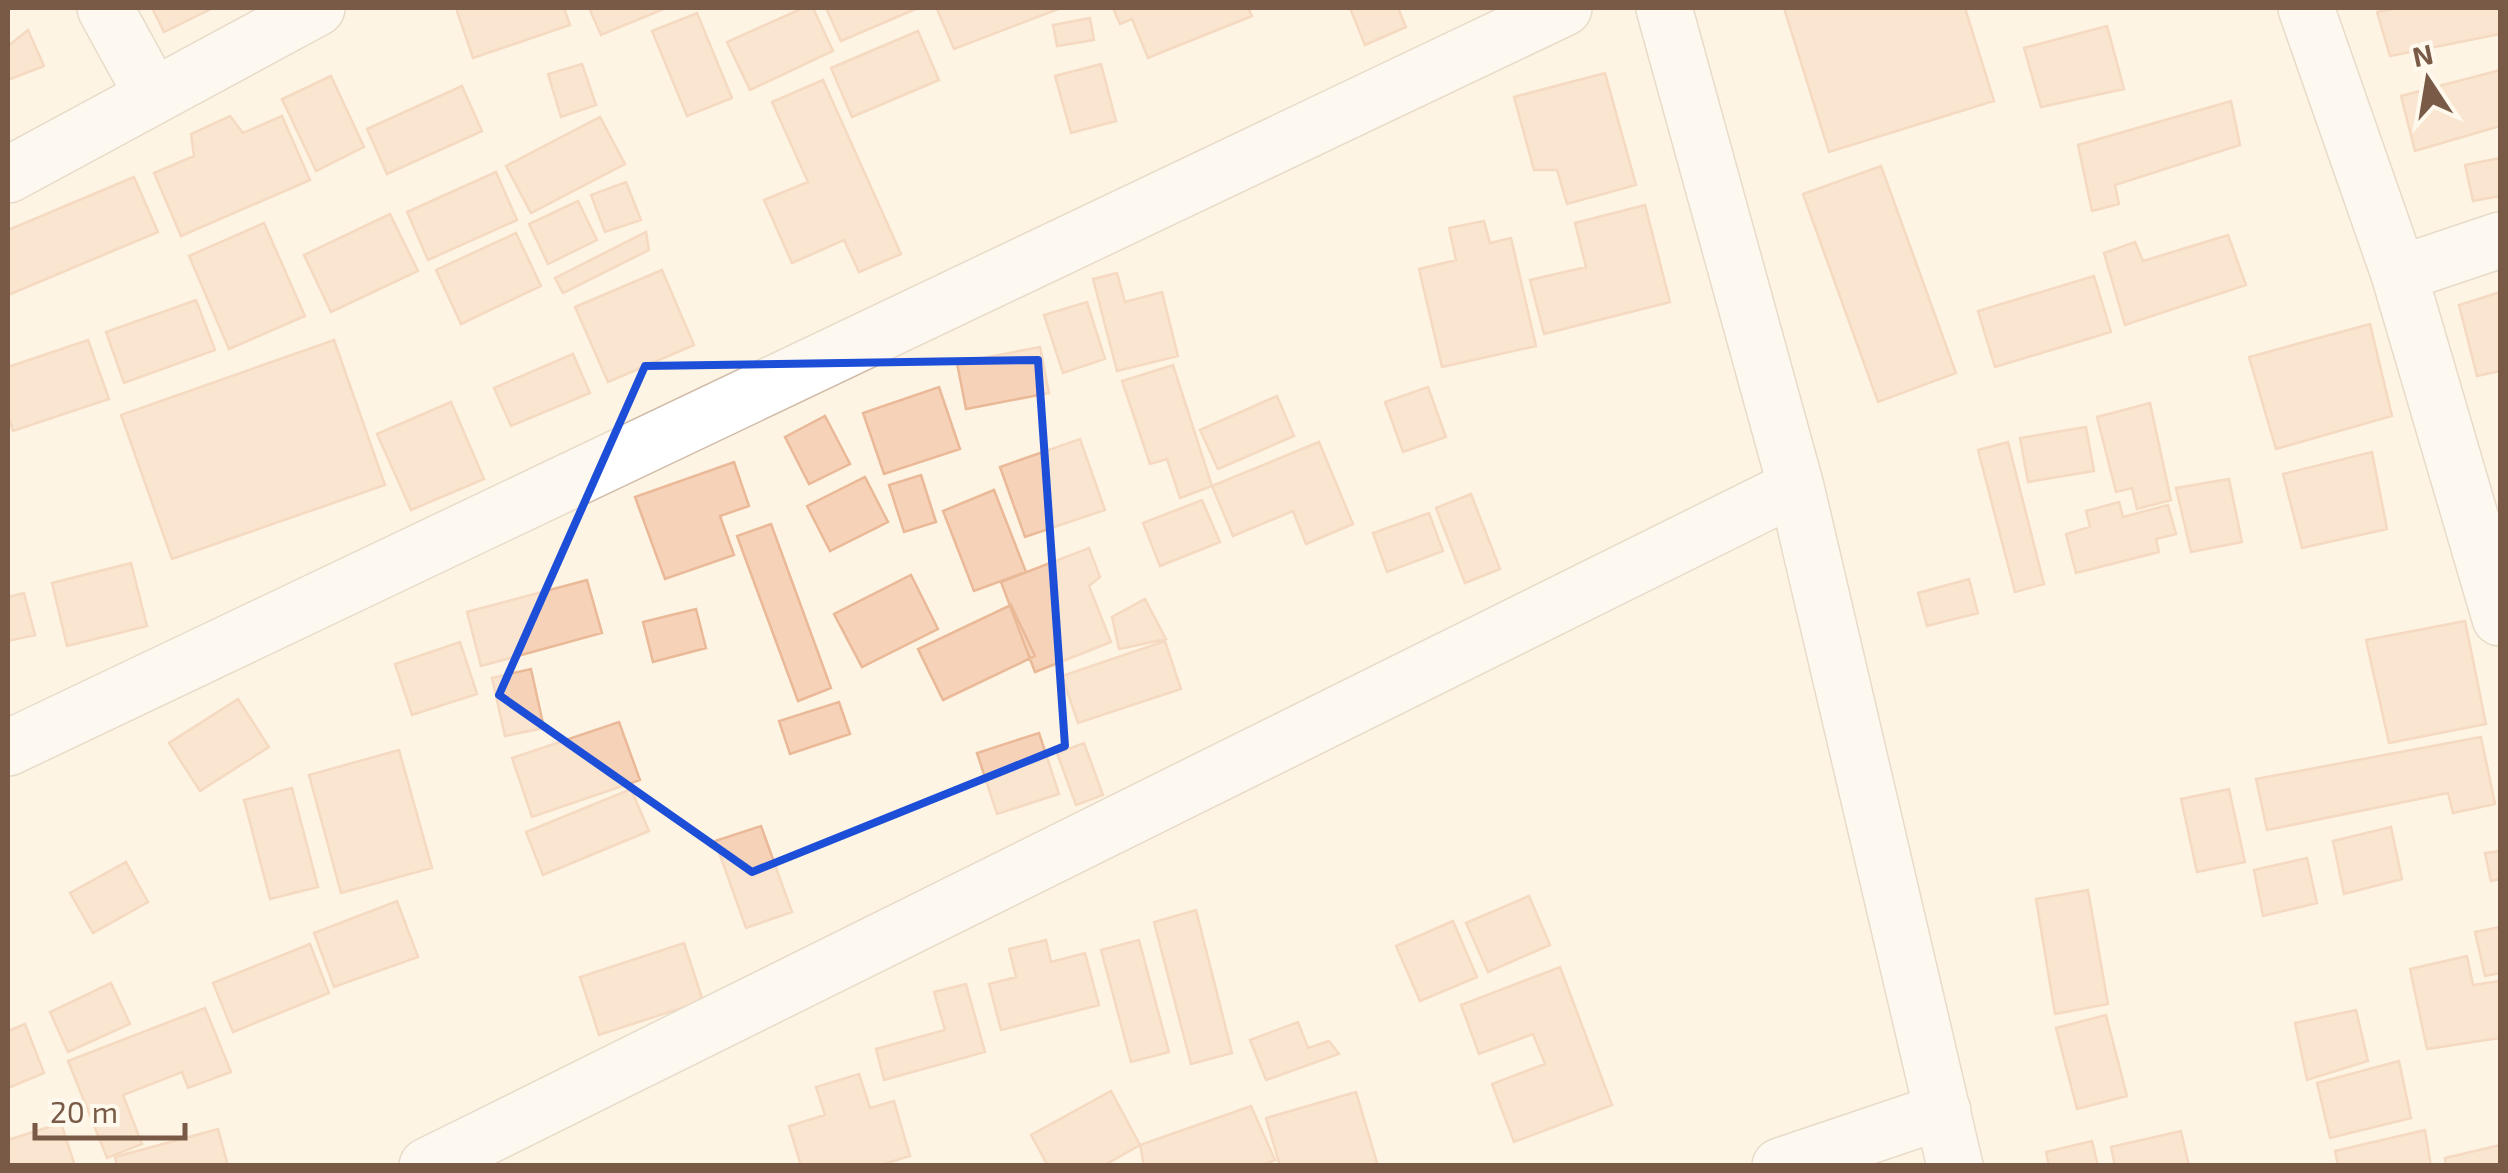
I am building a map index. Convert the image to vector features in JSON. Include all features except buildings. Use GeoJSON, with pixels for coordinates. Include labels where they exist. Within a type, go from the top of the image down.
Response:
{"type":"FeatureCollection","features":[{"type":"Feature","properties":{"kind":"street"},"geometry":{"type":"LineString","coordinates":[[105,8],[152,94]]}},
{"type":"Feature","properties":{"kind":"street"},"geometry":{"type":"LineString","coordinates":[[8,174],[316,8]]}},
{"type":"Feature","properties":{"kind":"street"},"geometry":{"type":"LineString","coordinates":[[8,748],[1564,8]]}},
{"type":"Feature","properties":{"kind":"street"},"geometry":{"type":"LineString","coordinates":[[1664,8],[1796,488],[1955,1166]]}},
{"type":"Feature","properties":{"kind":"street"},"geometry":{"type":"LineString","coordinates":[[2306,8],[2399,274],[2500,618]]}},
{"type":"Feature","properties":{"kind":"street"},"geometry":{"type":"LineString","coordinates":[[2399,274],[2500,240]]}},
{"type":"Feature","properties":{"kind":"street"},"geometry":{"type":"LineString","coordinates":[[427,1166],[1796,488]]}},
{"type":"Feature","properties":{"kind":"street"},"geometry":{"type":"LineString","coordinates":[[1780,1166],[1943,1111]]}},
{"type":"Feature","properties":{"kind":"highlighted area"},"geometry":{"type":"Polygon","coordinates":[[[1038,360],[1065,746],[752,872],[499,695],[645,366],[1038,360]]]}}]}
